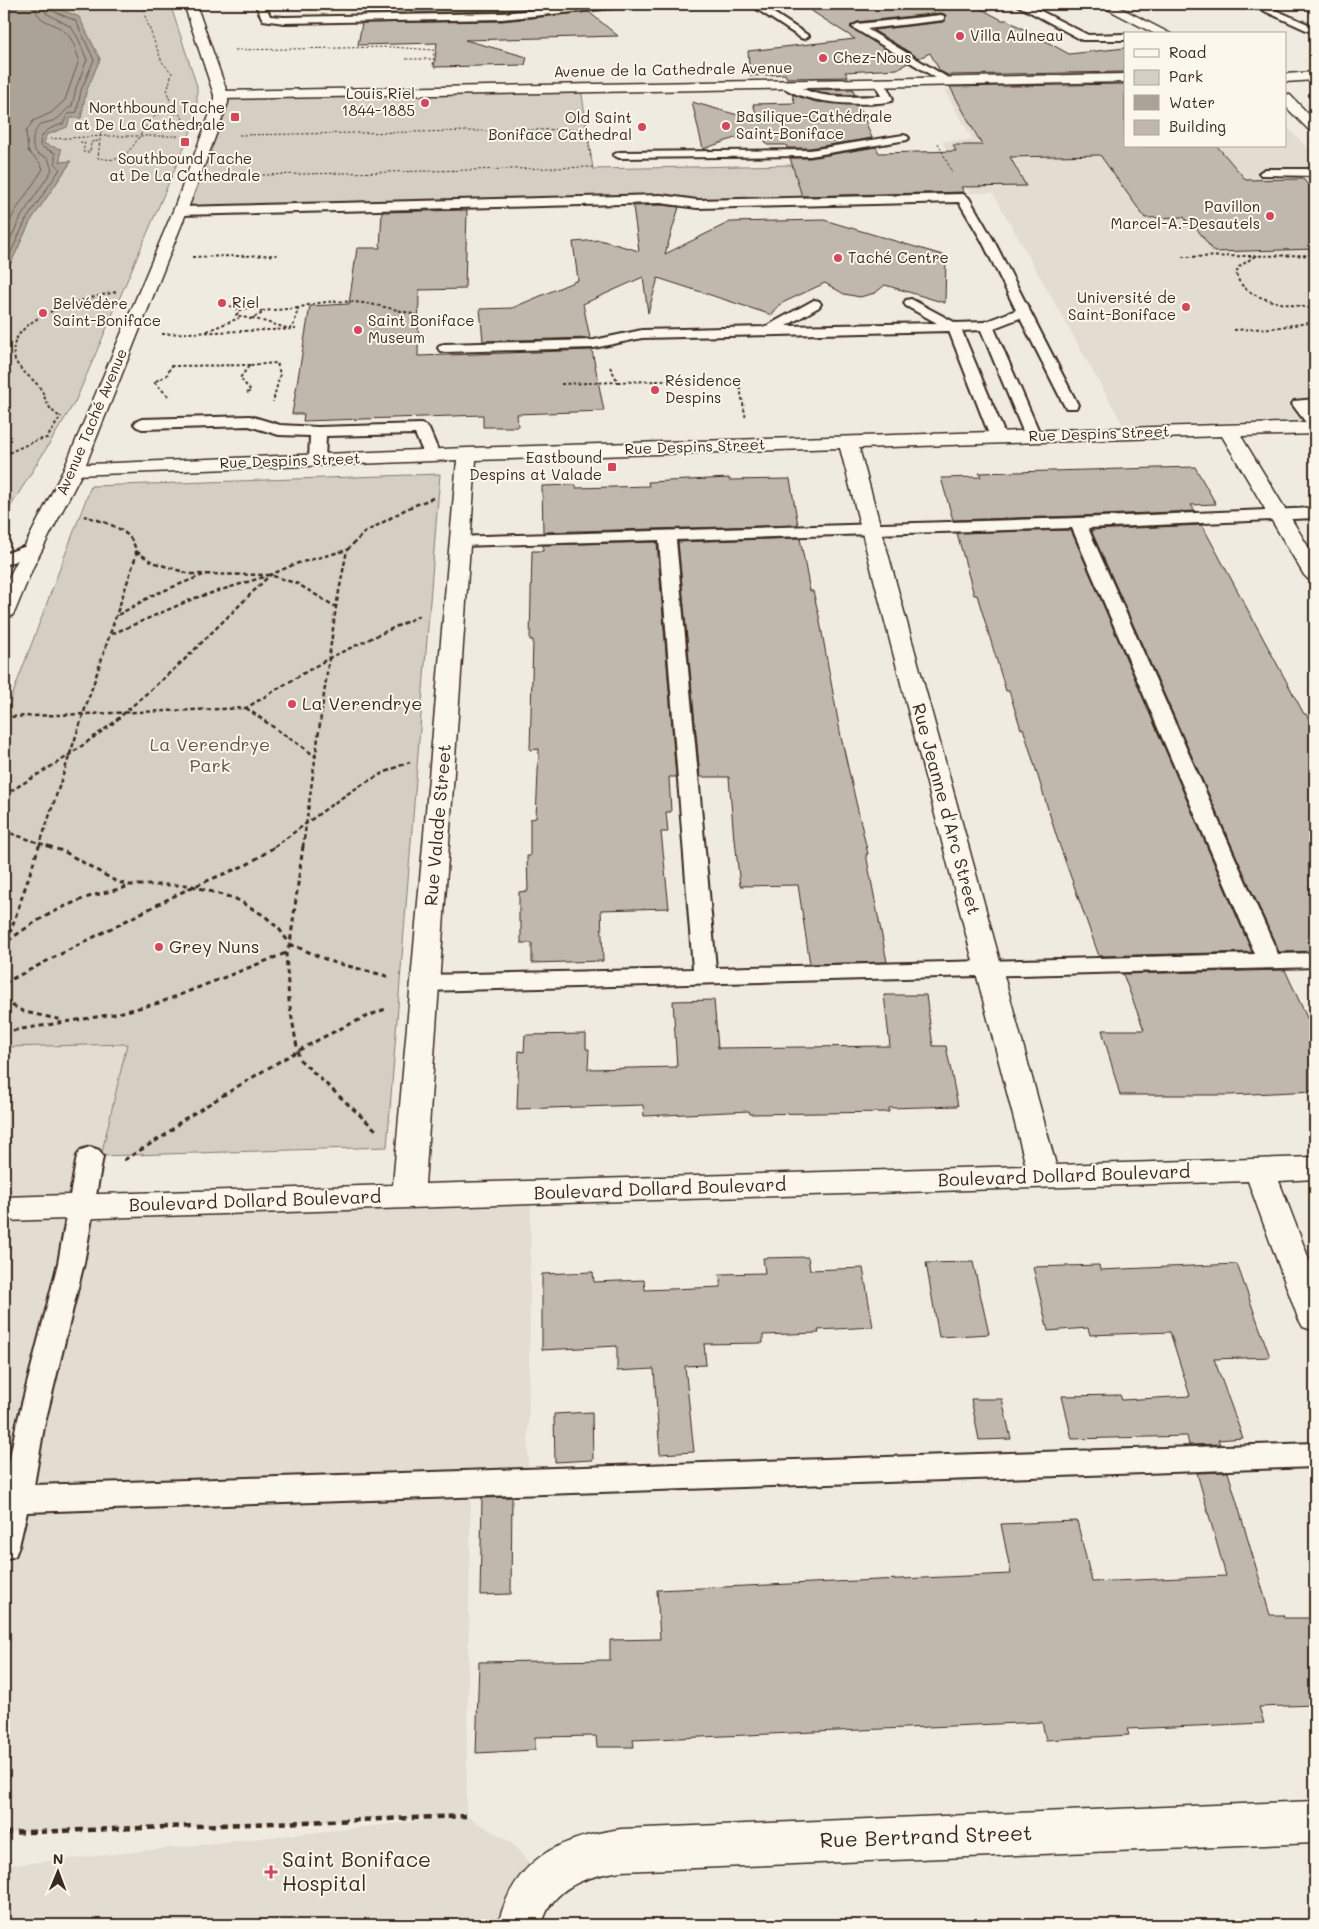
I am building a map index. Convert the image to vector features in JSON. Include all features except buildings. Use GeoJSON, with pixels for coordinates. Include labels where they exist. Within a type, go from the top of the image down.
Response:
{"type":"FeatureCollection","features":[{"type":"Feature","properties":{"kind":"street"},"geometry":{"type":"LineString","coordinates":[[190,4],[221,95]]}},
{"type":"Feature","properties":{"kind":"street"},"geometry":{"type":"LineString","coordinates":[[1104,4],[1161,32]]}},
{"type":"Feature","properties":{"kind":"street"},"geometry":{"type":"LineString","coordinates":[[1286,78],[1315,76]]}},
{"type":"Feature","properties":{"kind":"street","name":"Avenue de la Cathedrale Avenue"},"geometry":{"type":"LineString","coordinates":[[221,95],[1124,78]]}},
{"type":"Feature","properties":{"kind":"street","name":"Avenue Taché Avenue"},"geometry":{"type":"LineString","coordinates":[[4,612],[32,549],[74,469],[194,177],[221,103],[221,95]]}},
{"type":"Feature","properties":{"kind":"street"},"geometry":{"type":"LineString","coordinates":[[1286,99],[1315,128]]}},
{"type":"Feature","properties":{"kind":"street","name":"Rue Despins Street"},"geometry":{"type":"LineString","coordinates":[[74,469],[432,456],[467,464],[848,442],[1315,427]]}},
{"type":"Feature","properties":{"kind":"street"},"geometry":{"type":"LineString","coordinates":[[1228,430],[1315,576]]}},
{"type":"Feature","properties":{"kind":"street","name":"Rue Jeanne d'Arc Street"},"geometry":{"type":"LineString","coordinates":[[848,442],[1044,1176]]}},
{"type":"Feature","properties":{"kind":"street","name":"Rue Valade Street"},"geometry":{"type":"LineString","coordinates":[[408,1197],[467,464]]}},
{"type":"Feature","properties":{"kind":"street","name":"Boulevard Dollard Boulevard"},"geometry":{"type":"LineString","coordinates":[[4,1209],[1315,1168]]}},
{"type":"Feature","properties":{"kind":"street"},"geometry":{"type":"LineString","coordinates":[[1259,1170],[1315,1318]]}},
{"type":"Feature","properties":{"kind":"street","name":"Rue Bertrand Street"},"geometry":{"type":"LineString","coordinates":[[520,1925],[529,1900],[543,1879],[566,1863],[593,1853],[621,1850],[1315,1822]]}},
{"type":"Feature","properties":{"kind":"lane"},"geometry":{"type":"LineString","coordinates":[[260,4],[266,18],[284,20],[513,15],[623,4]]}},
{"type":"Feature","properties":{"kind":"lane"},"geometry":{"type":"LineString","coordinates":[[754,4],[804,36]]}},
{"type":"Feature","properties":{"kind":"lane"},"geometry":{"type":"LineString","coordinates":[[1020,4],[1086,38],[1124,37]]}},
{"type":"Feature","properties":{"kind":"lane"},"geometry":{"type":"LineString","coordinates":[[1254,4],[1315,31]]}},
{"type":"Feature","properties":{"kind":"lane"},"geometry":{"type":"LineString","coordinates":[[941,18],[857,27],[946,81]]}},
{"type":"Feature","properties":{"kind":"lane"},"geometry":{"type":"LineString","coordinates":[[785,84],[797,92],[814,98],[888,99],[880,83]]}},
{"type":"Feature","properties":{"kind":"lane"},"geometry":{"type":"LineString","coordinates":[[618,155],[810,153],[903,138]]}},
{"type":"Feature","properties":{"kind":"lane"},"geometry":{"type":"LineString","coordinates":[[1265,173],[1314,174]]}},
{"type":"Feature","properties":{"kind":"lane"},"geometry":{"type":"LineString","coordinates":[[180,211],[599,200],[668,199],[698,204],[963,198],[1022,308],[1071,406]]}},
{"type":"Feature","properties":{"kind":"lane"},"geometry":{"type":"LineString","coordinates":[[911,303],[954,327],[998,437]]}},
{"type":"Feature","properties":{"kind":"lane"},"geometry":{"type":"LineString","coordinates":[[769,331],[814,304]]}},
{"type":"Feature","properties":{"kind":"lane"},"geometry":{"type":"LineString","coordinates":[[445,348],[598,342],[642,334],[986,326],[1022,308]]}},
{"type":"Feature","properties":{"kind":"lane"},"geometry":{"type":"LineString","coordinates":[[954,327],[1022,308]]}},
{"type":"Feature","properties":{"kind":"lane"},"geometry":{"type":"LineString","coordinates":[[986,326],[1034,436]]}},
{"type":"Feature","properties":{"kind":"lane"},"geometry":{"type":"LineString","coordinates":[[1315,403],[1299,404],[1315,427]]}},
{"type":"Feature","properties":{"kind":"lane"},"geometry":{"type":"LineString","coordinates":[[142,424],[250,421],[279,430],[318,432],[421,429],[432,456]]}},
{"type":"Feature","properties":{"kind":"lane"},"geometry":{"type":"LineString","coordinates":[[316,460],[318,432]]}},
{"type":"Feature","properties":{"kind":"lane"},"geometry":{"type":"LineString","coordinates":[[460,541],[1078,523],[1315,513]]}},
{"type":"Feature","properties":{"kind":"lane"},"geometry":{"type":"LineString","coordinates":[[1078,523],[1270,962]]}},
{"type":"Feature","properties":{"kind":"lane"},"geometry":{"type":"LineString","coordinates":[[667,536],[705,976]]}},
{"type":"Feature","properties":{"kind":"lane"},"geometry":{"type":"LineString","coordinates":[[4,560],[32,549]]}},
{"type":"Feature","properties":{"kind":"lane"},"geometry":{"type":"LineString","coordinates":[[425,991],[705,976],[1315,960]]}},
{"type":"Feature","properties":{"kind":"lane"},"geometry":{"type":"LineString","coordinates":[[4,1546],[16,1499],[30,1427],[71,1263],[90,1156]]}},
{"type":"Feature","properties":{"kind":"lane"},"geometry":{"type":"LineString","coordinates":[[16,1499],[1315,1455]]}},
{"type":"Feature","properties":{"kind":"path"},"geometry":{"type":"LineString","coordinates":[[102,4],[119,4]]}},
{"type":"Feature","properties":{"kind":"path"},"geometry":{"type":"LineString","coordinates":[[101,130],[98,158],[115,159],[125,156],[154,115],[174,112],[167,92],[172,73],[162,62],[143,11],[148,4]]}},
{"type":"Feature","properties":{"kind":"path"},"geometry":{"type":"LineString","coordinates":[[206,50],[391,47],[434,50],[432,91]]}},
{"type":"Feature","properties":{"kind":"path"},"geometry":{"type":"LineString","coordinates":[[406,59],[433,59]]}},
{"type":"Feature","properties":{"kind":"path"},"geometry":{"type":"LineString","coordinates":[[581,88],[586,129],[599,200]]}},
{"type":"Feature","properties":{"kind":"path"},"geometry":{"type":"LineString","coordinates":[[231,136],[586,129]]}},
{"type":"Feature","properties":{"kind":"path"},"geometry":{"type":"LineString","coordinates":[[50,139],[100,136],[176,136]]}},
{"type":"Feature","properties":{"kind":"path"},"geometry":{"type":"LineString","coordinates":[[80,142],[85,143],[83,152],[90,152],[91,142],[99,141]]}},
{"type":"Feature","properties":{"kind":"path"},"geometry":{"type":"LineString","coordinates":[[194,177],[593,168]]}},
{"type":"Feature","properties":{"kind":"path"},"geometry":{"type":"LineString","coordinates":[[186,257],[279,255]]}},
{"type":"Feature","properties":{"kind":"path"},"geometry":{"type":"LineString","coordinates":[[1182,257],[1315,255]]}},
{"type":"Feature","properties":{"kind":"path"},"geometry":{"type":"LineString","coordinates":[[1255,256],[1239,267],[1236,273],[1238,282],[1246,290],[1281,302],[1315,309]]}},
{"type":"Feature","properties":{"kind":"path"},"geometry":{"type":"LineString","coordinates":[[59,416],[49,409],[43,393],[21,370],[14,358],[13,348],[16,338],[26,323],[61,306],[116,292]]}},
{"type":"Feature","properties":{"kind":"path"},"geometry":{"type":"LineString","coordinates":[[230,306],[241,310],[253,308],[262,311],[298,308],[308,303],[329,301],[367,302],[420,316]]}},
{"type":"Feature","properties":{"kind":"path"},"geometry":{"type":"LineString","coordinates":[[290,329],[294,324],[298,308]]}},
{"type":"Feature","properties":{"kind":"path"},"geometry":{"type":"LineString","coordinates":[[240,318],[236,315],[241,310]]}},
{"type":"Feature","properties":{"kind":"path"},"geometry":{"type":"LineString","coordinates":[[252,318],[262,314],[262,311]]}},
{"type":"Feature","properties":{"kind":"path"},"geometry":{"type":"LineString","coordinates":[[204,332],[240,318],[252,318],[290,329]]}},
{"type":"Feature","properties":{"kind":"path"},"geometry":{"type":"LineString","coordinates":[[1234,330],[1273,328],[1315,322]]}},
{"type":"Feature","properties":{"kind":"path"},"geometry":{"type":"LineString","coordinates":[[156,334],[296,329]]}},
{"type":"Feature","properties":{"kind":"path"},"geometry":{"type":"LineString","coordinates":[[598,342],[618,382]]}},
{"type":"Feature","properties":{"kind":"path"},"geometry":{"type":"LineString","coordinates":[[170,398],[154,382],[167,375],[171,366],[277,363],[280,374],[272,410]]}},
{"type":"Feature","properties":{"kind":"path"},"geometry":{"type":"LineString","coordinates":[[245,394],[251,391],[240,378],[250,364]]}},
{"type":"Feature","properties":{"kind":"path"},"geometry":{"type":"LineString","coordinates":[[561,384],[730,380],[739,383],[746,420]]}},
{"type":"Feature","properties":{"kind":"path"},"geometry":{"type":"LineString","coordinates":[[4,455],[37,440],[47,438],[59,416],[78,407],[100,407]]}},
{"type":"Feature","properties":{"kind":"path"},"geometry":{"type":"LineString","coordinates":[[112,634],[195,598],[270,575],[295,564],[346,550],[364,533],[408,508],[450,490],[467,464]]}},
{"type":"Feature","properties":{"kind":"path"},"geometry":{"type":"LineString","coordinates":[[4,951],[134,566],[136,551],[132,540],[122,530],[76,514]]}},
{"type":"Feature","properties":{"kind":"path"},"geometry":{"type":"LineString","coordinates":[[346,550],[305,824],[290,944],[286,953],[289,1000],[298,1059],[378,1132],[411,1159]]}},
{"type":"Feature","properties":{"kind":"path"},"geometry":{"type":"LineString","coordinates":[[136,551],[152,562],[176,570],[204,575],[270,575],[304,587],[336,607]]}},
{"type":"Feature","properties":{"kind":"path"},"geometry":{"type":"LineString","coordinates":[[118,615],[152,595],[204,575]]}},
{"type":"Feature","properties":{"kind":"path"},"geometry":{"type":"LineString","coordinates":[[4,795],[26,783],[71,753],[125,713],[183,661],[270,575]]}},
{"type":"Feature","properties":{"kind":"path"},"geometry":{"type":"LineString","coordinates":[[4,717],[246,708],[329,658],[456,599]]}},
{"type":"Feature","properties":{"kind":"path"},"geometry":{"type":"LineString","coordinates":[[246,708],[315,756]]}},
{"type":"Feature","properties":{"kind":"path"},"geometry":{"type":"LineString","coordinates":[[4,983],[193,886],[235,871],[265,853],[365,781],[384,771],[424,758],[443,756]]}},
{"type":"Feature","properties":{"kind":"path"},"geometry":{"type":"LineString","coordinates":[[4,831],[65,852],[117,882],[130,885],[193,886],[236,899],[258,912],[280,930],[290,944],[332,962],[425,991]]}},
{"type":"Feature","properties":{"kind":"path"},"geometry":{"type":"LineString","coordinates":[[8,941],[34,922],[57,910],[95,895],[130,885]]}},
{"type":"Feature","properties":{"kind":"path"},"geometry":{"type":"LineString","coordinates":[[4,1032],[114,1014],[158,1003],[286,953]]}},
{"type":"Feature","properties":{"kind":"path"},"geometry":{"type":"LineString","coordinates":[[122,1161],[167,1134],[181,1121],[319,1039],[359,1019],[425,991]]}},
{"type":"Feature","properties":{"kind":"path"},"geometry":{"type":"LineString","coordinates":[[4,1001],[28,1013],[48,1019],[69,1020]]}},
{"type":"Feature","properties":{"kind":"path"},"geometry":{"type":"LineString","coordinates":[[4,1833],[466,1816]]}},
{"type":"Feature","properties":{"kind":"shaded area","name":"Université de Saint-Boniface"},"geometry":{"type":"Polygon","coordinates":[[[1124,87],[1124,148],[1286,148],[1286,126],[1315,156],[1315,420],[1123,425],[993,193],[970,193],[961,179],[942,141],[973,140],[944,90],[1124,87]]]}},
{"type":"Feature","properties":{"kind":"shaded area"},"geometry":{"type":"Polygon","coordinates":[[[127,1044],[101,1156],[81,1206],[531,1193],[528,1481],[471,1484],[466,1816],[511,1842],[543,1879],[520,1925],[4,1925],[4,1866],[456,1817],[4,1833],[4,1047],[127,1044]]]}},
{"type":"Feature","properties":{"kind":"green space"},"geometry":{"type":"Polygon","coordinates":[[[48,4],[170,4],[197,86],[197,117],[75,402],[4,517],[4,278],[30,222],[71,162],[60,162],[44,144],[46,135],[67,127],[70,118],[81,118],[86,92],[100,59],[79,17],[48,4]]]}},
{"type":"Feature","properties":{"kind":"green space"},"geometry":{"type":"Polygon","coordinates":[[[581,88],[593,169],[841,164],[856,200],[697,204],[668,199],[180,211],[221,95],[581,88]]]}},
{"type":"Feature","properties":{"kind":"green space","name":"La Verendrye Park"},"geometry":{"type":"Polygon","coordinates":[[[440,474],[387,1147],[101,1156],[127,1044],[4,1047],[4,717],[91,486],[440,474]]]}},
{"type":"Feature","properties":{"kind":"water"},"geometry":{"type":"Polygon","coordinates":[[[4,4],[48,4],[79,17],[100,59],[86,92],[81,118],[70,118],[67,127],[46,135],[44,144],[61,149],[60,162],[71,161],[30,222],[4,278],[4,4]]]}},
{"type":"Feature","properties":{"kind":"place","name":"Villa Aulneau"},"geometry":{"type":"Point","coordinates":[960,36]}},
{"type":"Feature","properties":{"kind":"place","name":"Chez-Nous"},"geometry":{"type":"Point","coordinates":[823,58]}},
{"type":"Feature","properties":{"kind":"place","name":"Louis Riel 1844-1885"},"geometry":{"type":"Point","coordinates":[425,103]}},
{"type":"Feature","properties":{"kind":"place","name":"Northbound Tache at De La Cathedrale"},"geometry":{"type":"Point","coordinates":[235,117]}},
{"type":"Feature","properties":{"kind":"place","name":"Basilique-Cathédrale Saint-Boniface"},"geometry":{"type":"Point","coordinates":[726,126]}},
{"type":"Feature","properties":{"kind":"place","name":"Old Saint Boniface Cathedral"},"geometry":{"type":"Point","coordinates":[642,127]}},
{"type":"Feature","properties":{"kind":"place","name":"Southbound Tache at De La Cathedrale"},"geometry":{"type":"Point","coordinates":[185,142]}},
{"type":"Feature","properties":{"kind":"place","name":"Pavillon Marcel-A.-Desautels"},"geometry":{"type":"Point","coordinates":[1270,216]}},
{"type":"Feature","properties":{"kind":"place","name":"Taché Centre"},"geometry":{"type":"Point","coordinates":[838,258]}},
{"type":"Feature","properties":{"kind":"place","name":"Riel"},"geometry":{"type":"Point","coordinates":[222,303]}},
{"type":"Feature","properties":{"kind":"place","name":"Université de Saint-Boniface"},"geometry":{"type":"Point","coordinates":[1186,307]}},
{"type":"Feature","properties":{"kind":"place","name":"Belvédère Saint-Boniface"},"geometry":{"type":"Point","coordinates":[43,313]}},
{"type":"Feature","properties":{"kind":"place","name":"Saint Boniface Museum"},"geometry":{"type":"Point","coordinates":[358,330]}},
{"type":"Feature","properties":{"kind":"place","name":"Résidence Despins"},"geometry":{"type":"Point","coordinates":[655,390]}},
{"type":"Feature","properties":{"kind":"place","name":"Eastbound Despins at Valade"},"geometry":{"type":"Point","coordinates":[612,467]}},
{"type":"Feature","properties":{"kind":"place","name":"La Verendrye"},"geometry":{"type":"Point","coordinates":[292,704]}},
{"type":"Feature","properties":{"kind":"place","name":"Grey Nuns"},"geometry":{"type":"Point","coordinates":[159,947]}},
{"type":"Feature","properties":{"kind":"place","name":"Saint Boniface Hospital"},"geometry":{"type":"Point","coordinates":[271,1872]}}]}
